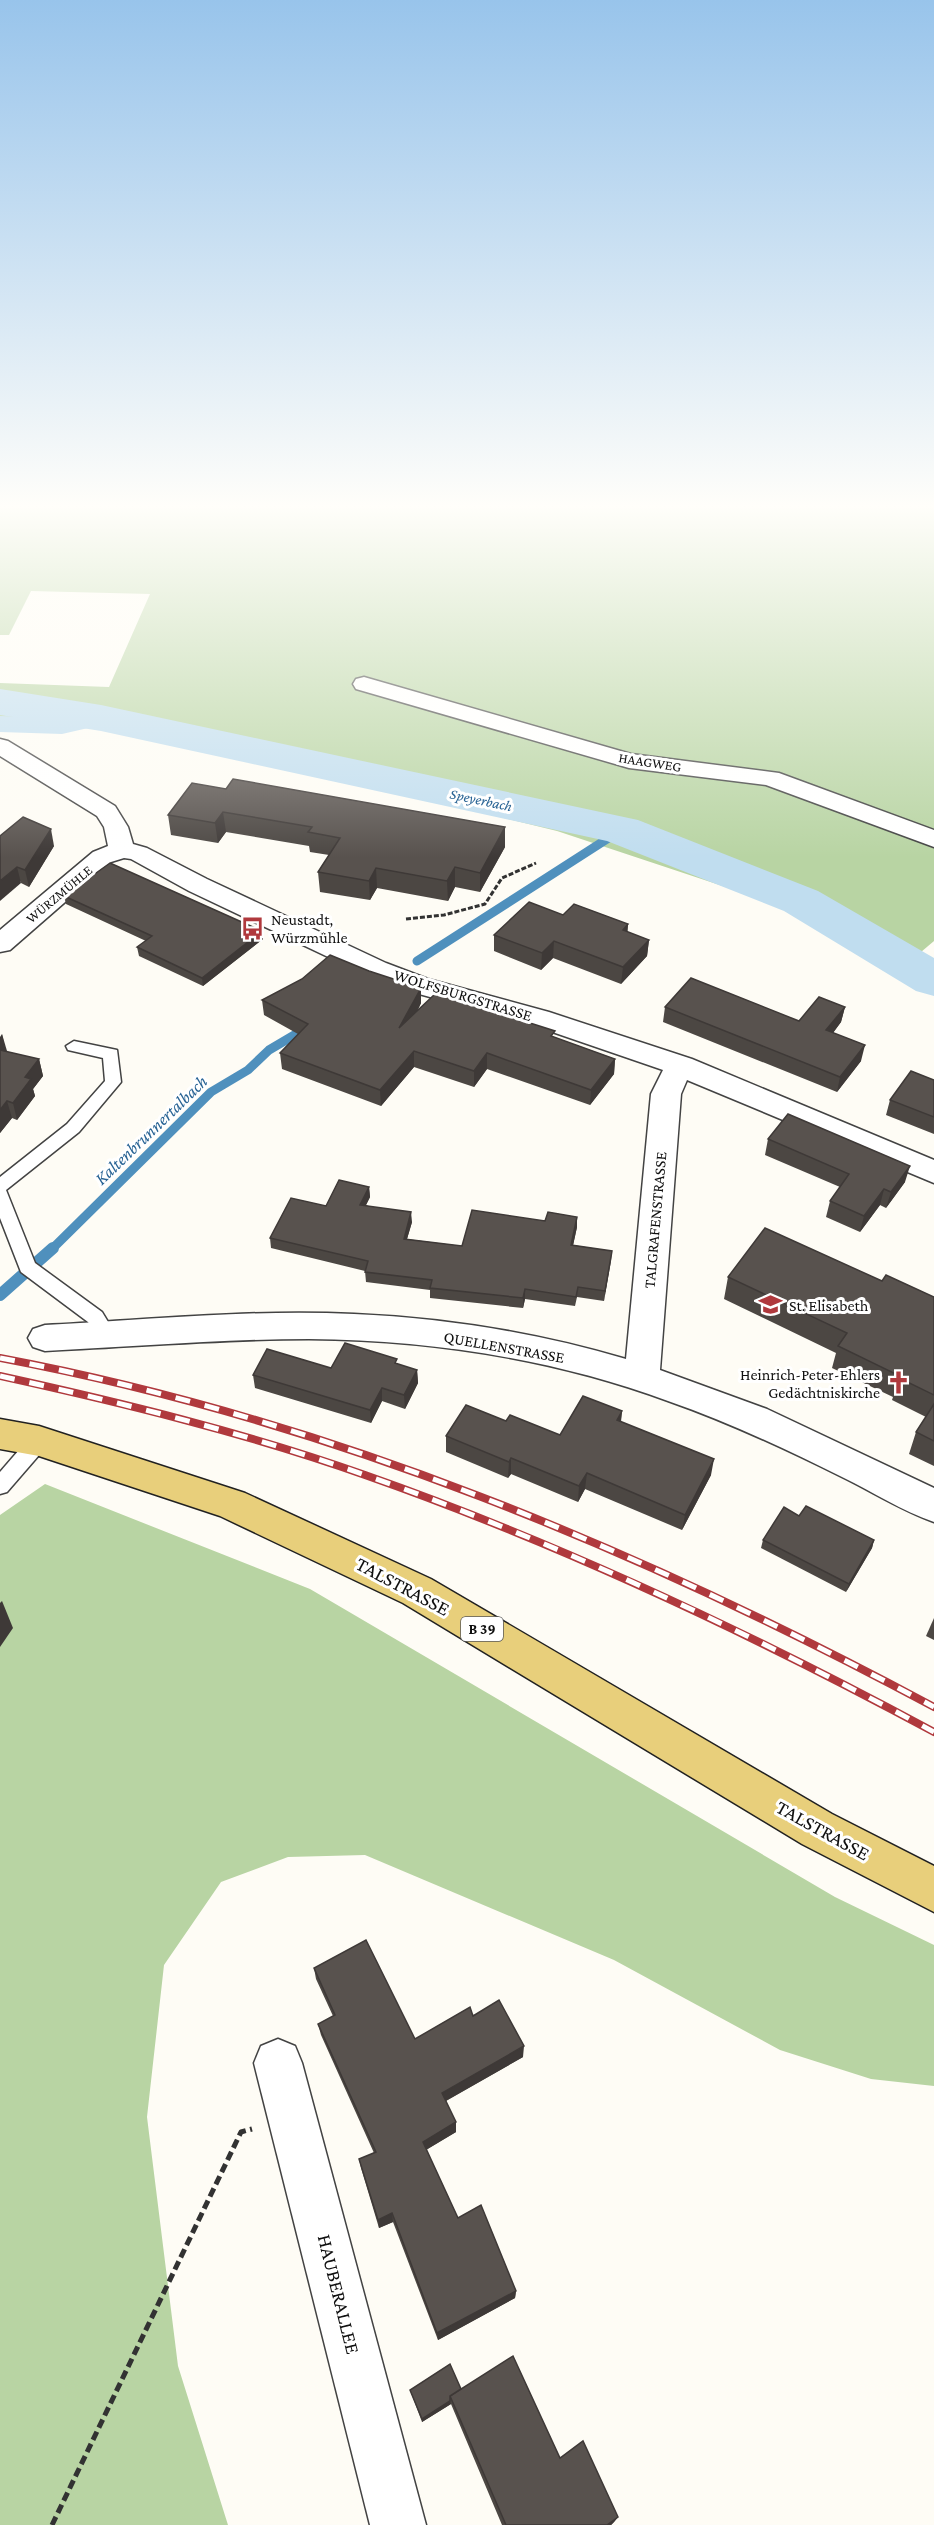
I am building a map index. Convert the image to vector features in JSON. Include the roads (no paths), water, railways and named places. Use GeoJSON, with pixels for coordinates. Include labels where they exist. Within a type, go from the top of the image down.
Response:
{"type":"FeatureCollection","features":[{"type":"Feature","properties":{"kind":"main road","name":"TALSTRASSE"},"geometry":{"type":"LineString","coordinates":[[0,1434],[39,1441],[232,1504],[417,1590],[817,1829],[934,1890]]}},
{"type":"Feature","properties":{"kind":"street","name":"HAAGWEG"},"geometry":{"type":"LineString","coordinates":[[364,684],[629,761],[770,778],[934,840]]}},
{"type":"Feature","properties":{"kind":"street"},"geometry":{"type":"LineString","coordinates":[[0,746],[106,811],[116,827],[122,850]]}},
{"type":"Feature","properties":{"kind":"street","name":"WÜRZMÜHLE"},"geometry":{"type":"LineString","coordinates":[[0,944],[102,857],[122,850]]}},
{"type":"Feature","properties":{"kind":"street","name":"WOLFSBURGSTRASSE"},"geometry":{"type":"LineString","coordinates":[[122,850],[138,853],[198,885],[354,959],[418,985],[539,1018],[682,1066],[934,1172]]}},
{"type":"Feature","properties":{"kind":"street","name":"TALGRAFENSTRASSE"},"geometry":{"type":"LineString","coordinates":[[642,1378],[666,1094],[671,1080],[682,1066]]}},
{"type":"Feature","properties":{"kind":"street","name":"QUELLENSTRASSE"},"geometry":{"type":"LineString","coordinates":[[45,1338],[326,1327],[396,1330],[477,1340],[558,1356],[642,1378],[728,1410],[811,1446],[934,1506]]}},
{"type":"Feature","properties":{"kind":"street","name":"HAUBERALLEE"},"geometry":{"type":"LineString","coordinates":[[278,2063],[398,2525]]}},
{"type":"Feature","properties":{"kind":"lane"},"geometry":{"type":"LineString","coordinates":[[0,1186],[73,1128],[114,1082],[111,1054],[74,1047]]}},
{"type":"Feature","properties":{"kind":"lane"},"geometry":{"type":"LineString","coordinates":[[0,1194],[27,1267],[95,1317],[107,1335]]}},
{"type":"Feature","properties":{"kind":"lane"},"geometry":{"type":"LineString","coordinates":[[0,1486],[39,1441]]}},
{"type":"Feature","properties":{"kind":"waterway","name":"Speyerbach"},"geometry":{"type":"LineString","coordinates":[[0,702],[101,718],[621,830],[801,901],[934,980]]}},
{"type":"Feature","properties":{"kind":"waterway"},"geometry":{"type":"LineString","coordinates":[[0,724],[62,726],[101,718]]}},
{"type":"Feature","properties":{"kind":"waterway","name":"Kaltenbrunnertalbach"},"geometry":{"type":"LineString","coordinates":[[417,961],[621,830]]}},
{"type":"Feature","properties":{"kind":"waterway","name":"Kaltenbrunnertalbach"},"geometry":{"type":"LineString","coordinates":[[52,1249],[211,1092],[248,1070],[269,1050],[308,1027]]}},
{"type":"Feature","properties":{"kind":"waterway","name":"Kaltenbrunnertalbach"},"geometry":{"type":"LineString","coordinates":[[0,1295],[53,1248]]}},
{"type":"Feature","properties":{"kind":"railway"},"geometry":{"type":"LineString","coordinates":[[0,1358],[123,1384],[244,1416],[363,1454],[480,1496],[596,1543],[710,1595],[823,1649],[934,1707]]}},
{"type":"Feature","properties":{"kind":"railway"},"geometry":{"type":"LineString","coordinates":[[0,1376],[230,1432],[365,1475],[438,1502],[511,1530],[654,1592],[725,1625],[934,1732]]}},
{"type":"Feature","properties":{"kind":"place","name":"Neustadt, Würzmühle"},"geometry":{"type":"Point","coordinates":[253,928]}},
{"type":"Feature","properties":{"kind":"place","name":"St. Elisabeth"},"geometry":{"type":"Point","coordinates":[771,1305]}},
{"type":"Feature","properties":{"kind":"place","name":"Heinrich-Peter-Ehlers Gedächtniskirche"},"geometry":{"type":"Point","coordinates":[898,1383]}}]}
